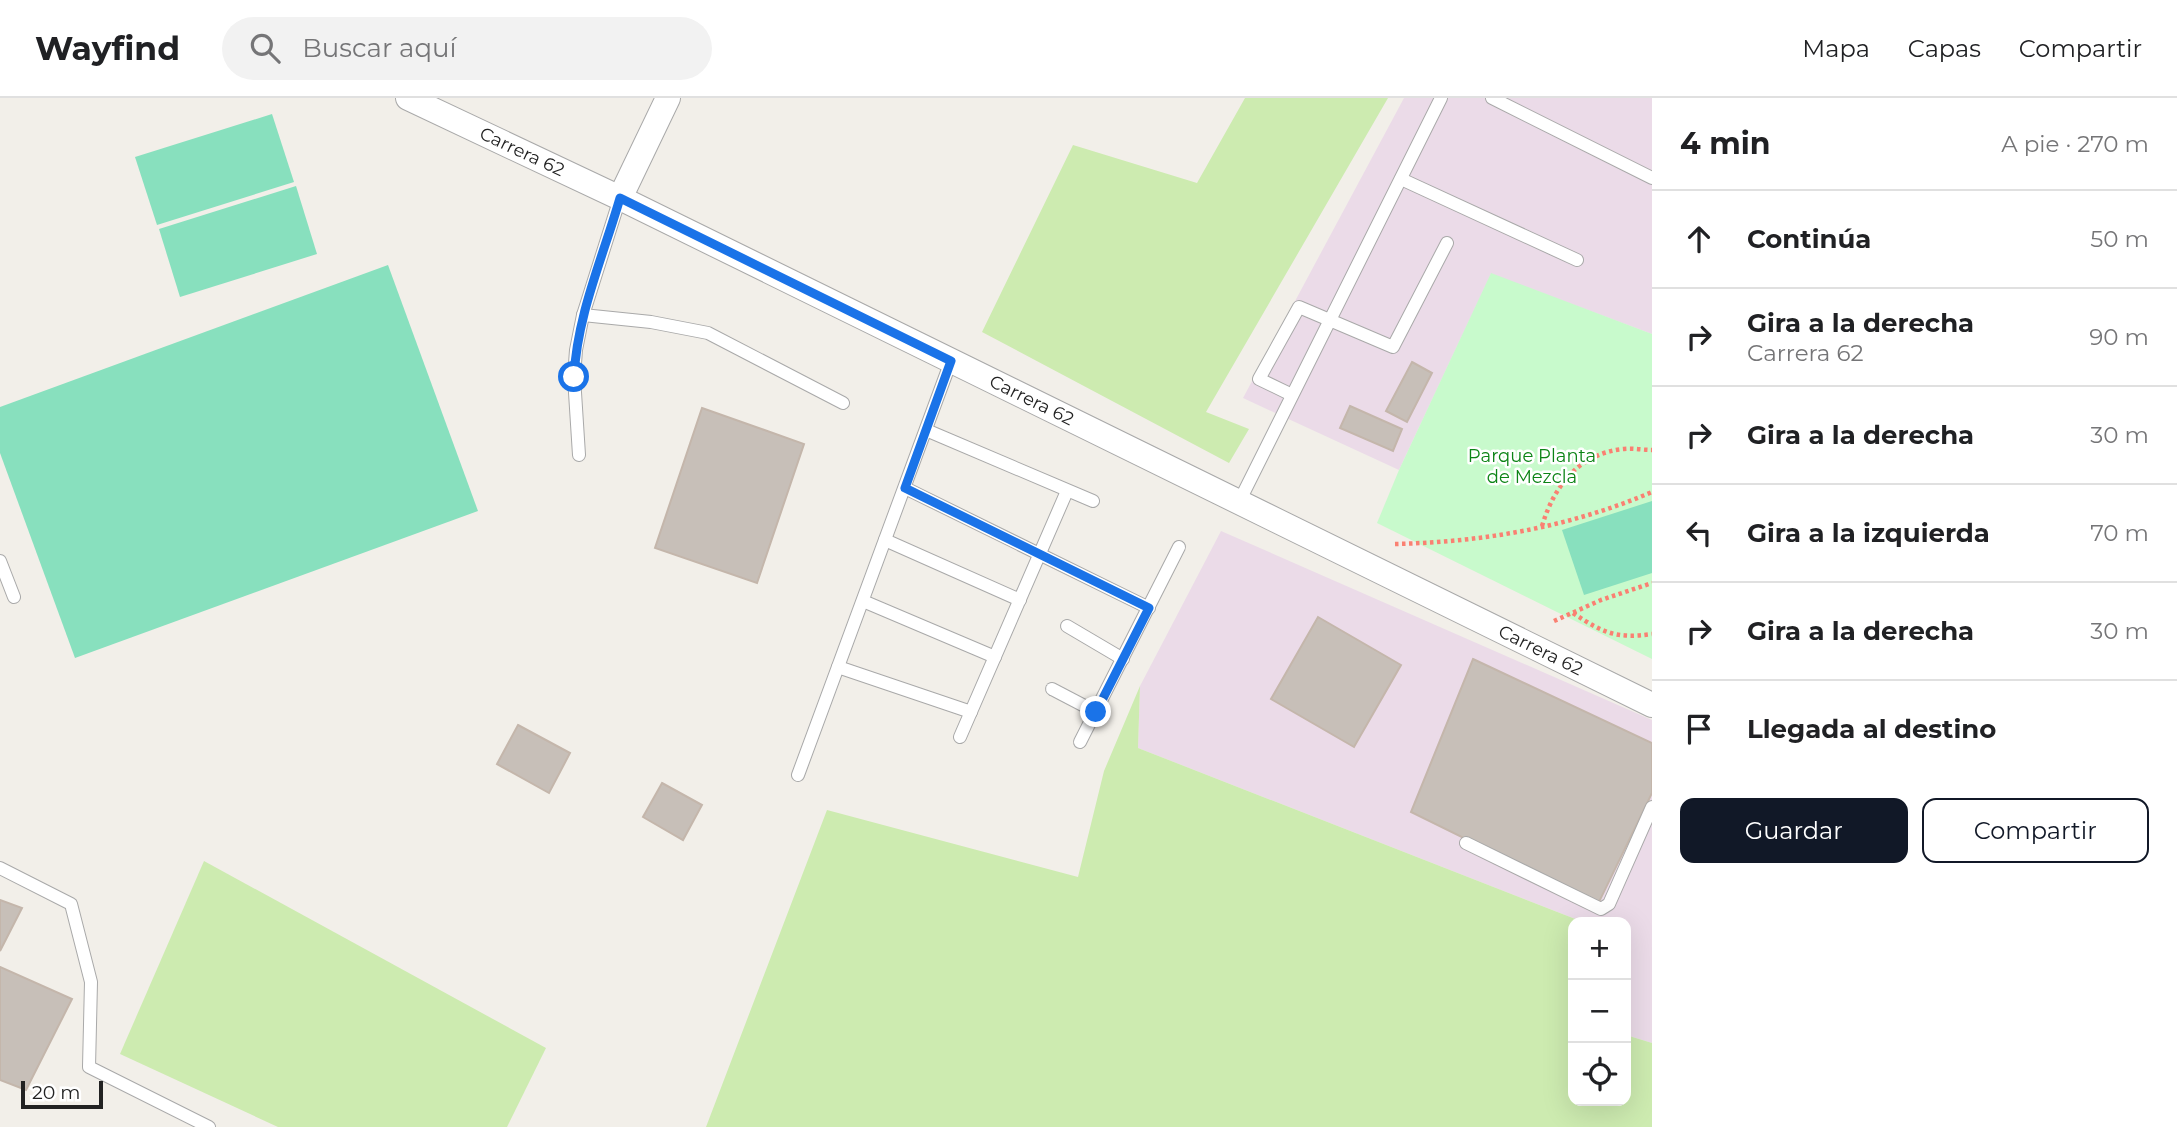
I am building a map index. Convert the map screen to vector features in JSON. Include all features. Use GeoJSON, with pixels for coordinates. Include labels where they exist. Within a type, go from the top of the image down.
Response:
{"type":"FeatureCollection","features":[{"type":"Feature","properties":{"kind":"street","name":"Carrera 62"},"geometry":{"type":"LineString","coordinates":[[408,98],[620,198],[1652,705]]}},
{"type":"Feature","properties":{"kind":"street"},"geometry":{"type":"LineString","coordinates":[[620,198],[668,98]]}},
{"type":"Feature","properties":{"kind":"lane"},"geometry":{"type":"LineString","coordinates":[[1239,502],[1441,98]]}},
{"type":"Feature","properties":{"kind":"lane"},"geometry":{"type":"LineString","coordinates":[[1492,98],[1652,177]]}},
{"type":"Feature","properties":{"kind":"lane"},"geometry":{"type":"LineString","coordinates":[[1401,179],[1577,260]]}},
{"type":"Feature","properties":{"kind":"lane"},"geometry":{"type":"LineString","coordinates":[[579,455],[574,377],[576,350],[583,316],[620,198]]}},
{"type":"Feature","properties":{"kind":"lane"},"geometry":{"type":"LineString","coordinates":[[1292,396],[1259,379],[1299,307],[1393,347],[1447,243]]}},
{"type":"Feature","properties":{"kind":"lane"},"geometry":{"type":"LineString","coordinates":[[583,316],[651,322],[708,333],[843,403]]}},
{"type":"Feature","properties":{"kind":"lane"},"geometry":{"type":"LineString","coordinates":[[798,775],[951,361]]}},
{"type":"Feature","properties":{"kind":"lane"},"geometry":{"type":"LineString","coordinates":[[926,430],[1093,501]]}},
{"type":"Feature","properties":{"kind":"lane"},"geometry":{"type":"LineString","coordinates":[[905,488],[1149,608]]}},
{"type":"Feature","properties":{"kind":"lane"},"geometry":{"type":"LineString","coordinates":[[960,737],[1067,491]]}},
{"type":"Feature","properties":{"kind":"lane"},"geometry":{"type":"LineString","coordinates":[[885,540],[1020,600]]}},
{"type":"Feature","properties":{"kind":"lane"},"geometry":{"type":"LineString","coordinates":[[1080,742],[1179,547]]}},
{"type":"Feature","properties":{"kind":"lane"},"geometry":{"type":"LineString","coordinates":[[0,561],[14,597]]}},
{"type":"Feature","properties":{"kind":"lane"},"geometry":{"type":"LineString","coordinates":[[863,601],[995,657]]}},
{"type":"Feature","properties":{"kind":"lane"},"geometry":{"type":"LineString","coordinates":[[1068,626],[1122,659]]}},
{"type":"Feature","properties":{"kind":"lane"},"geometry":{"type":"LineString","coordinates":[[838,667],[971,712]]}},
{"type":"Feature","properties":{"kind":"lane"},"geometry":{"type":"LineString","coordinates":[[1052,689],[1096,712]]}},
{"type":"Feature","properties":{"kind":"lane"},"geometry":{"type":"LineString","coordinates":[[1466,843],[1601,909],[1609,904],[1652,807]]}},
{"type":"Feature","properties":{"kind":"lane"},"geometry":{"type":"LineString","coordinates":[[0,868],[71,904],[91,982],[89,1067],[209,1127]]}},
{"type":"Feature","properties":{"kind":"path"},"geometry":{"type":"LineString","coordinates":[[1542,527],[1549,502],[1567,476],[1594,457],[1625,449],[1652,450]]}},
{"type":"Feature","properties":{"kind":"path"},"geometry":{"type":"LineString","coordinates":[[1395,544],[1462,540],[1542,527],[1598,512],[1652,492]]}},
{"type":"Feature","properties":{"kind":"path"},"geometry":{"type":"LineString","coordinates":[[1554,621],[1652,583]]}},
{"type":"Feature","properties":{"kind":"path"},"geometry":{"type":"LineString","coordinates":[[1572,612],[1600,631],[1630,637],[1652,634]]}},
{"type":"Feature","properties":{"kind":"shaded area"},"geometry":{"type":"Polygon","coordinates":[[[1404,98],[1652,98],[1652,334],[1491,274],[1399,470],[1243,398],[1404,98]]]}},
{"type":"Feature","properties":{"kind":"shaded area"},"geometry":{"type":"Polygon","coordinates":[[[1221,531],[1652,720],[1652,1043],[1631,1037],[1631,917],[1570,917],[1138,748],[1140,686],[1221,531]]]}},
{"type":"Feature","properties":{"kind":"green space"},"geometry":{"type":"Polygon","coordinates":[[[1245,98],[1388,98],[1206,412],[1249,429],[1229,463],[982,332],[1073,145],[1197,183],[1245,98]]]}},
{"type":"Feature","properties":{"kind":"green space"},"geometry":{"type":"Polygon","coordinates":[[[272,114],[294,182],[157,225],[135,157],[272,114]]]}},
{"type":"Feature","properties":{"kind":"green space"},"geometry":{"type":"Polygon","coordinates":[[[296,186],[317,254],[180,297],[159,229],[296,186]]]}},
{"type":"Feature","properties":{"kind":"green space"},"geometry":{"type":"Polygon","coordinates":[[[388,265],[478,511],[75,658],[0,453],[0,407],[388,265]]]}},
{"type":"Feature","properties":{"kind":"green space","name":"Parque Planta de Mezcla"},"geometry":{"type":"Polygon","coordinates":[[[1491,273],[1652,334],[1652,659],[1377,523],[1491,273]]]}},
{"type":"Feature","properties":{"kind":"green space"},"geometry":{"type":"Polygon","coordinates":[[[1652,501],[1652,573],[1584,595],[1562,530],[1652,501]]]}},
{"type":"Feature","properties":{"kind":"green space"},"geometry":{"type":"Polygon","coordinates":[[[1140,686],[1138,748],[1570,917],[1568,917],[1568,1106],[1631,1106],[1631,1037],[1652,1043],[1652,1127],[706,1127],[827,810],[1078,877],[1104,771],[1140,686]]]}},
{"type":"Feature","properties":{"kind":"green space"},"geometry":{"type":"Polygon","coordinates":[[[204,861],[546,1048],[507,1127],[278,1127],[120,1054],[204,861]]]}},
{"type":"Feature","properties":{"kind":"building"},"geometry":{"type":"Polygon","coordinates":[[[1412,362],[1432,373],[1407,422],[1386,411],[1412,362]]]}},
{"type":"Feature","properties":{"kind":"building"},"geometry":{"type":"Polygon","coordinates":[[[1350,406],[1402,429],[1393,451],[1340,428],[1350,406]]]}},
{"type":"Feature","properties":{"kind":"building"},"geometry":{"type":"Polygon","coordinates":[[[702,408],[804,444],[757,583],[655,548],[702,408]]]}},
{"type":"Feature","properties":{"kind":"building"},"geometry":{"type":"Polygon","coordinates":[[[1318,617],[1401,665],[1354,747],[1271,699],[1318,617]]]}},
{"type":"Feature","properties":{"kind":"building"},"geometry":{"type":"Polygon","coordinates":[[[1473,659],[1652,743],[1652,793],[1598,904],[1411,812],[1473,659]]]}},
{"type":"Feature","properties":{"kind":"building"},"geometry":{"type":"Polygon","coordinates":[[[518,725],[570,753],[549,793],[497,764],[518,725]]]}},
{"type":"Feature","properties":{"kind":"building"},"geometry":{"type":"Polygon","coordinates":[[[662,783],[702,805],[683,840],[643,817],[662,783]]]}},
{"type":"Feature","properties":{"kind":"building"},"geometry":{"type":"Polygon","coordinates":[[[0,900],[22,908],[0,951],[0,900]]]}},
{"type":"Feature","properties":{"kind":"building"},"geometry":{"type":"Polygon","coordinates":[[[0,967],[72,999],[26,1090],[0,1080],[0,967]]]}},
{"type":"Feature","properties":{"kind":"route"},"geometry":{"type":"LineString","coordinates":[[574,377],[583,316],[620,198],[951,361],[905,488],[1149,608],[1096,712]]}}]}
